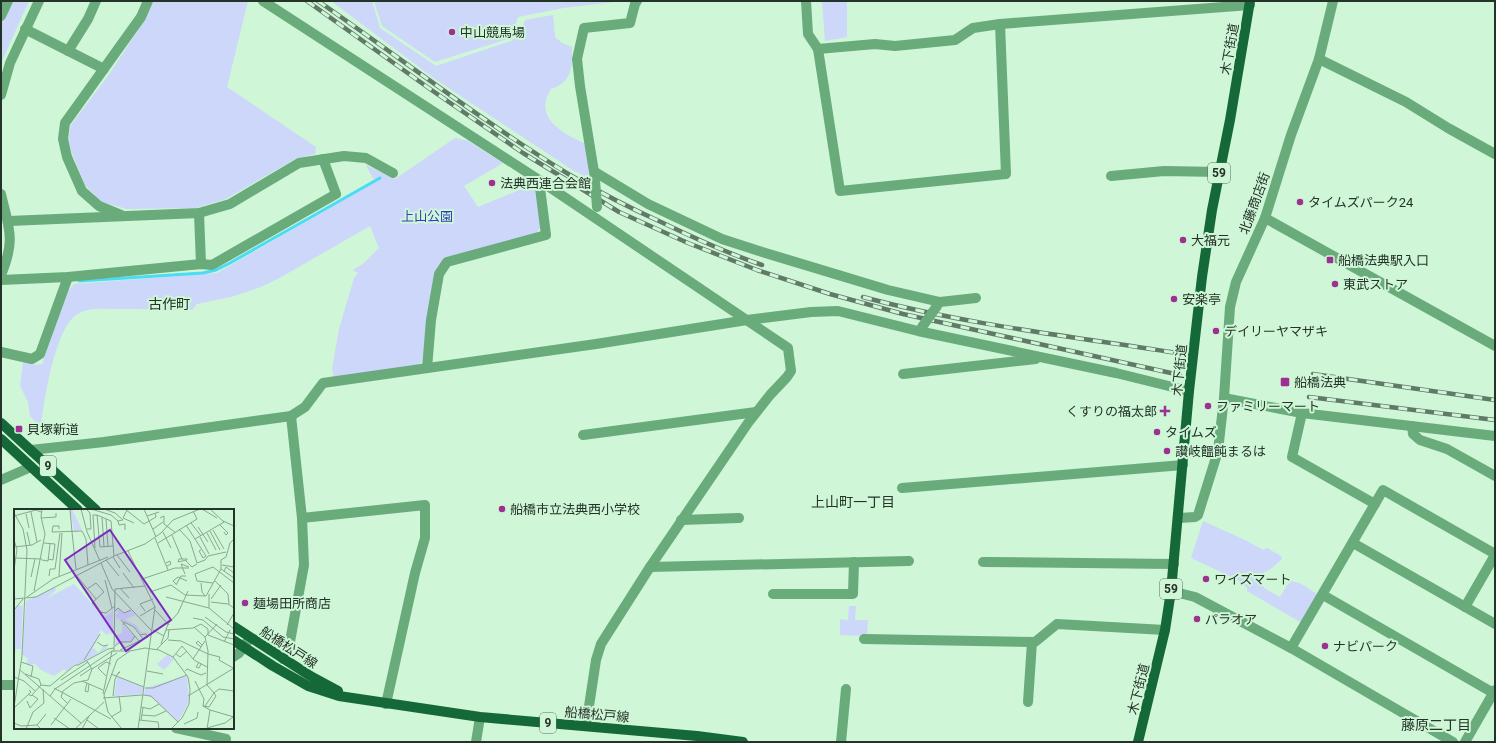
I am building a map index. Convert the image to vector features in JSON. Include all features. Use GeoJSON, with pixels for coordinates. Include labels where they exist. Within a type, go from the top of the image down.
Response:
{"type":"FeatureCollection","features":[{"type":"Feature","properties":{"kind":"main road","name":"木下街道"},"geometry":{"type":"LineString","coordinates":[[1138,742],[1165,630],[1171,591],[1179,518],[1189,391],[1202,277],[1212,210],[1250,3]]}},
{"type":"Feature","properties":{"kind":"main road","name":"9"},"geometry":{"type":"LineString","coordinates":[[1,422],[95,509]]}},
{"type":"Feature","properties":{"kind":"main road","name":"9"},"geometry":{"type":"LineString","coordinates":[[1,439],[77,509]]}},
{"type":"Feature","properties":{"kind":"main road","name":"船橋松戸線"},"geometry":{"type":"LineString","coordinates":[[234,627],[330,688],[354,698]]}},
{"type":"Feature","properties":{"kind":"main road","name":"船橋松戸線"},"geometry":{"type":"LineString","coordinates":[[234,641],[273,666],[308,686],[320,691],[354,698],[480,717],[586,726],[696,739],[743,742]]}},
{"type":"Feature","properties":{"kind":"street"},"geometry":{"type":"LineString","coordinates":[[1,16],[8,1]]}},
{"type":"Feature","properties":{"kind":"street"},"geometry":{"type":"LineString","coordinates":[[1,94],[10,63],[39,1]]}},
{"type":"Feature","properties":{"kind":"street"},"geometry":{"type":"LineString","coordinates":[[68,51],[88,18],[96,1]]}},
{"type":"Feature","properties":{"kind":"street"},"geometry":{"type":"LineString","coordinates":[[123,216],[100,206],[82,191],[68,157],[64,139],[65,123],[141,17],[148,1]]}},
{"type":"Feature","properties":{"kind":"street"},"geometry":{"type":"LineString","coordinates":[[263,1],[539,180],[788,348],[791,370],[756,412],[681,520],[602,644],[596,660],[586,726]]}},
{"type":"Feature","properties":{"kind":"street"},"geometry":{"type":"LineString","coordinates":[[598,219],[595,176],[577,59],[584,28],[630,23],[637,1]]}},
{"type":"Feature","properties":{"kind":"street"},"geometry":{"type":"LineString","coordinates":[[806,1],[808,34],[818,49],[840,191],[1006,174],[1000,24]]}},
{"type":"Feature","properties":{"kind":"street","name":"北藤商店街"},"geometry":{"type":"LineString","coordinates":[[1179,518],[1195,517],[1200,511],[1218,451],[1224,398],[1228,324],[1232,297],[1236,282],[1265,218],[1291,135],[1319,59],[1333,1]]}},
{"type":"Feature","properties":{"kind":"street"},"geometry":{"type":"LineString","coordinates":[[818,49],[875,44],[895,46],[954,40],[973,28],[1000,24],[1250,3]]}},
{"type":"Feature","properties":{"kind":"street"},"geometry":{"type":"LineString","coordinates":[[25,29],[104,69]]}},
{"type":"Feature","properties":{"kind":"street"},"geometry":{"type":"LineString","coordinates":[[1319,59],[1406,102],[1448,128],[1495,154]]}},
{"type":"Feature","properties":{"kind":"street"},"geometry":{"type":"LineString","coordinates":[[9,221],[199,213],[230,204],[298,163],[344,156],[366,158],[393,173]]}},
{"type":"Feature","properties":{"kind":"street"},"geometry":{"type":"LineString","coordinates":[[1,280],[68,277],[201,264],[212,265],[336,194],[323,159]]}},
{"type":"Feature","properties":{"kind":"street"},"geometry":{"type":"LineString","coordinates":[[1111,176],[1164,171],[1220,172]]}},
{"type":"Feature","properties":{"kind":"street"},"geometry":{"type":"LineString","coordinates":[[595,176],[648,204],[722,238],[938,304],[976,298]]}},
{"type":"Feature","properties":{"kind":"street"},"geometry":{"type":"LineString","coordinates":[[427,368],[431,320],[439,274],[442,267],[447,262],[546,235],[539,180]]}},
{"type":"Feature","properties":{"kind":"street"},"geometry":{"type":"LineString","coordinates":[[1,194],[9,221],[10,249],[1,274]]}},
{"type":"Feature","properties":{"kind":"street"},"geometry":{"type":"LineString","coordinates":[[199,213],[201,264]]}},
{"type":"Feature","properties":{"kind":"street"},"geometry":{"type":"LineString","coordinates":[[1265,218],[1495,346]]}},
{"type":"Feature","properties":{"kind":"street"},"geometry":{"type":"LineString","coordinates":[[1,352],[32,359],[40,354],[68,277]]}},
{"type":"Feature","properties":{"kind":"street"},"geometry":{"type":"LineString","coordinates":[[920,329],[938,304]]}},
{"type":"Feature","properties":{"kind":"street"},"geometry":{"type":"LineString","coordinates":[[31,450],[104,442],[290,416],[305,407],[323,383],[596,344],[747,320],[811,312],[838,311],[1116,373],[1189,391]]}},
{"type":"Feature","properties":{"kind":"street"},"geometry":{"type":"LineString","coordinates":[[903,374],[1044,358]]}},
{"type":"Feature","properties":{"kind":"street"},"geometry":{"type":"LineString","coordinates":[[1224,398],[1302,413],[1495,436]]}},
{"type":"Feature","properties":{"kind":"street"},"geometry":{"type":"LineString","coordinates":[[582,435],[756,412]]}},
{"type":"Feature","properties":{"kind":"street"},"geometry":{"type":"LineString","coordinates":[[1302,413],[1292,457],[1375,504]]}},
{"type":"Feature","properties":{"kind":"street"},"geometry":{"type":"LineString","coordinates":[[283,659],[289,647],[304,565],[302,518],[290,416]]}},
{"type":"Feature","properties":{"kind":"street"},"geometry":{"type":"LineString","coordinates":[[1412,426],[1413,434],[1420,440],[1447,449],[1495,476]]}},
{"type":"Feature","properties":{"kind":"street"},"geometry":{"type":"LineString","coordinates":[[902,488],[1183,465]]}},
{"type":"Feature","properties":{"kind":"street"},"geometry":{"type":"LineString","coordinates":[[1,480],[31,467]]}},
{"type":"Feature","properties":{"kind":"street"},"geometry":{"type":"LineString","coordinates":[[1292,648],[1383,490],[1495,554],[1465,607]]}},
{"type":"Feature","properties":{"kind":"street"},"geometry":{"type":"LineString","coordinates":[[302,518],[425,505],[424,538],[386,704]]}},
{"type":"Feature","properties":{"kind":"street"},"geometry":{"type":"LineString","coordinates":[[681,520],[739,518]]}},
{"type":"Feature","properties":{"kind":"street"},"geometry":{"type":"LineString","coordinates":[[1353,543],[1495,624]]}},
{"type":"Feature","properties":{"kind":"street"},"geometry":{"type":"LineString","coordinates":[[650,567],[909,561]]}},
{"type":"Feature","properties":{"kind":"street"},"geometry":{"type":"LineString","coordinates":[[773,594],[853,594],[854,562]]}},
{"type":"Feature","properties":{"kind":"street"},"geometry":{"type":"LineString","coordinates":[[983,562],[1174,564]]}},
{"type":"Feature","properties":{"kind":"street"},"geometry":{"type":"LineString","coordinates":[[1171,591],[1195,597],[1292,648],[1453,742]]}},
{"type":"Feature","properties":{"kind":"street"},"geometry":{"type":"LineString","coordinates":[[1322,595],[1494,692],[1465,742]]}},
{"type":"Feature","properties":{"kind":"street"},"geometry":{"type":"LineString","coordinates":[[864,639],[1035,642],[1057,624],[1165,630]]}},
{"type":"Feature","properties":{"kind":"street"},"geometry":{"type":"LineString","coordinates":[[234,656],[239,653],[250,638]]}},
{"type":"Feature","properties":{"kind":"street"},"geometry":{"type":"LineString","coordinates":[[1028,702],[1032,642]]}},
{"type":"Feature","properties":{"kind":"street"},"geometry":{"type":"LineString","coordinates":[[1,685],[14,685]]}},
{"type":"Feature","properties":{"kind":"street"},"geometry":{"type":"LineString","coordinates":[[841,742],[846,689]]}},
{"type":"Feature","properties":{"kind":"street"},"geometry":{"type":"LineString","coordinates":[[476,742],[480,717]]}},
{"type":"Feature","properties":{"kind":"street"},"geometry":{"type":"LineString","coordinates":[[181,729],[226,739]]}},
{"type":"Feature","properties":{"kind":"green space"},"geometry":{"type":"Polygon","coordinates":[[[12,1],[29,1],[1,63],[1,24],[12,1]]]}},
{"type":"Feature","properties":{"kind":"green space"},"geometry":{"type":"Polygon","coordinates":[[[154,1],[248,1],[227,87],[316,147],[315,154],[295,159],[226,199],[195,208],[127,209],[101,202],[85,185],[73,156],[68,140],[71,125],[110,73],[144,21],[154,1]]]}},
{"type":"Feature","properties":{"kind":"green space"},"geometry":{"type":"Polygon","coordinates":[[[331,1],[372,1],[380,28],[436,66],[511,41],[520,33],[525,20],[553,15],[555,37],[562,43],[572,47],[572,61],[570,72],[564,82],[551,89],[547,96],[545,108],[547,115],[557,127],[563,132],[584,143],[588,157],[589,178],[574,171],[435,79],[331,1]]]}},
{"type":"Feature","properties":{"kind":"green space","name":"中山競馬場"},"geometry":{"type":"Polygon","coordinates":[[[374,1],[623,1],[563,8],[518,17],[511,38],[435,62],[382,26],[374,1]]]}},
{"type":"Feature","properties":{"kind":"green space"},"geometry":{"type":"Polygon","coordinates":[[[822,1],[847,1],[847,37],[825,41],[822,1]]]}},
{"type":"Feature","properties":{"kind":"green space","name":"上山公園"},"geometry":{"type":"Polygon","coordinates":[[[455,138],[468,141],[503,163],[464,186],[478,207],[534,184],[541,226],[536,234],[451,259],[434,272],[422,361],[419,365],[334,378],[332,369],[339,329],[354,278],[358,273],[353,270],[364,263],[379,248],[370,226],[261,287],[231,297],[197,304],[192,310],[98,309],[79,313],[70,321],[62,334],[56,351],[43,409],[39,439],[37,423],[30,416],[28,402],[20,386],[23,362],[36,365],[42,364],[66,294],[74,284],[217,273],[375,182],[366,165],[395,179],[455,138]]]}},
{"type":"Feature","properties":{"kind":"green space"},"geometry":{"type":"Polygon","coordinates":[[[1203,521],[1263,550],[1267,548],[1281,556],[1282,559],[1258,578],[1264,588],[1280,597],[1289,583],[1292,582],[1299,583],[1317,594],[1302,623],[1247,591],[1247,588],[1238,580],[1191,558],[1203,521]]]}},
{"type":"Feature","properties":{"kind":"green space"},"geometry":{"type":"Polygon","coordinates":[[[849,606],[856,606],[855,620],[868,620],[867,636],[840,635],[840,619],[848,620],[849,606]]]}},
{"type":"Feature","properties":{"kind":"waterway"},"geometry":{"type":"LineString","coordinates":[[79,281],[203,273],[216,270],[380,178]]}},
{"type":"Feature","properties":{"kind":"railway"},"geometry":{"type":"LineString","coordinates":[[307,1],[523,153],[619,212],[688,243],[757,270],[830,294],[903,314],[1180,375]]}},
{"type":"Feature","properties":{"kind":"railway"},"geometry":{"type":"LineString","coordinates":[[318,1],[474,112],[570,175],[592,188],[686,234],[762,265]]}},
{"type":"Feature","properties":{"kind":"railway"},"geometry":{"type":"LineString","coordinates":[[863,297],[902,307],[982,323],[1183,354]]}},
{"type":"Feature","properties":{"kind":"railway"},"geometry":{"type":"LineString","coordinates":[[1313,374],[1495,400]]}},
{"type":"Feature","properties":{"kind":"railway"},"geometry":{"type":"LineString","coordinates":[[1309,397],[1495,420]]}},
{"type":"Feature","properties":{"kind":"place","name":"中山競馬場"},"geometry":{"type":"Point","coordinates":[452,32]}},
{"type":"Feature","properties":{"kind":"place","name":"法典西連合会館"},"geometry":{"type":"Point","coordinates":[492,183]}},
{"type":"Feature","properties":{"kind":"place","name":"タイムズパーク24"},"geometry":{"type":"Point","coordinates":[1300,202]}},
{"type":"Feature","properties":{"kind":"place","name":"大福元"},"geometry":{"type":"Point","coordinates":[1183,240]}},
{"type":"Feature","properties":{"kind":"place","name":"船橋法典駅入口"},"geometry":{"type":"Point","coordinates":[1330,260]}},
{"type":"Feature","properties":{"kind":"place","name":"東武ストア"},"geometry":{"type":"Point","coordinates":[1335,284]}},
{"type":"Feature","properties":{"kind":"place","name":"安楽亭"},"geometry":{"type":"Point","coordinates":[1174,299]}},
{"type":"Feature","properties":{"kind":"place","name":"デイリーヤマザキ"},"geometry":{"type":"Point","coordinates":[1216,331]}},
{"type":"Feature","properties":{"kind":"place","name":"船橋法典"},"geometry":{"type":"Point","coordinates":[1285,382]}},
{"type":"Feature","properties":{"kind":"place","name":"ファミリーマート"},"geometry":{"type":"Point","coordinates":[1208,406]}},
{"type":"Feature","properties":{"kind":"place","name":"くすりの福太郎"},"geometry":{"type":"Point","coordinates":[1165,411]}},
{"type":"Feature","properties":{"kind":"place","name":"貝塚新道"},"geometry":{"type":"Point","coordinates":[19,429]}},
{"type":"Feature","properties":{"kind":"place","name":"タイムズ"},"geometry":{"type":"Point","coordinates":[1157,432]}},
{"type":"Feature","properties":{"kind":"place","name":"讃岐饂飩まるは"},"geometry":{"type":"Point","coordinates":[1167,451]}},
{"type":"Feature","properties":{"kind":"place","name":"船橋市立法典西小学校"},"geometry":{"type":"Point","coordinates":[502,509]}},
{"type":"Feature","properties":{"kind":"place","name":"ワイズマート"},"geometry":{"type":"Point","coordinates":[1206,579]}},
{"type":"Feature","properties":{"kind":"place","name":"麺場田所商店"},"geometry":{"type":"Point","coordinates":[245,603]}},
{"type":"Feature","properties":{"kind":"place","name":"パラオア"},"geometry":{"type":"Point","coordinates":[1197,619]}},
{"type":"Feature","properties":{"kind":"place","name":"ナビパーク"},"geometry":{"type":"Point","coordinates":[1325,646]}},
{"type":"Feature","properties":{"kind":"district","name":"古作町"},"geometry":{"type":"Point","coordinates":[169,304]}},
{"type":"Feature","properties":{"kind":"district","name":"上山町一丁目"},"geometry":{"type":"Point","coordinates":[853,502]}},
{"type":"Feature","properties":{"kind":"district","name":"藤原二丁目"},"geometry":{"type":"Point","coordinates":[1436,725]}}]}
